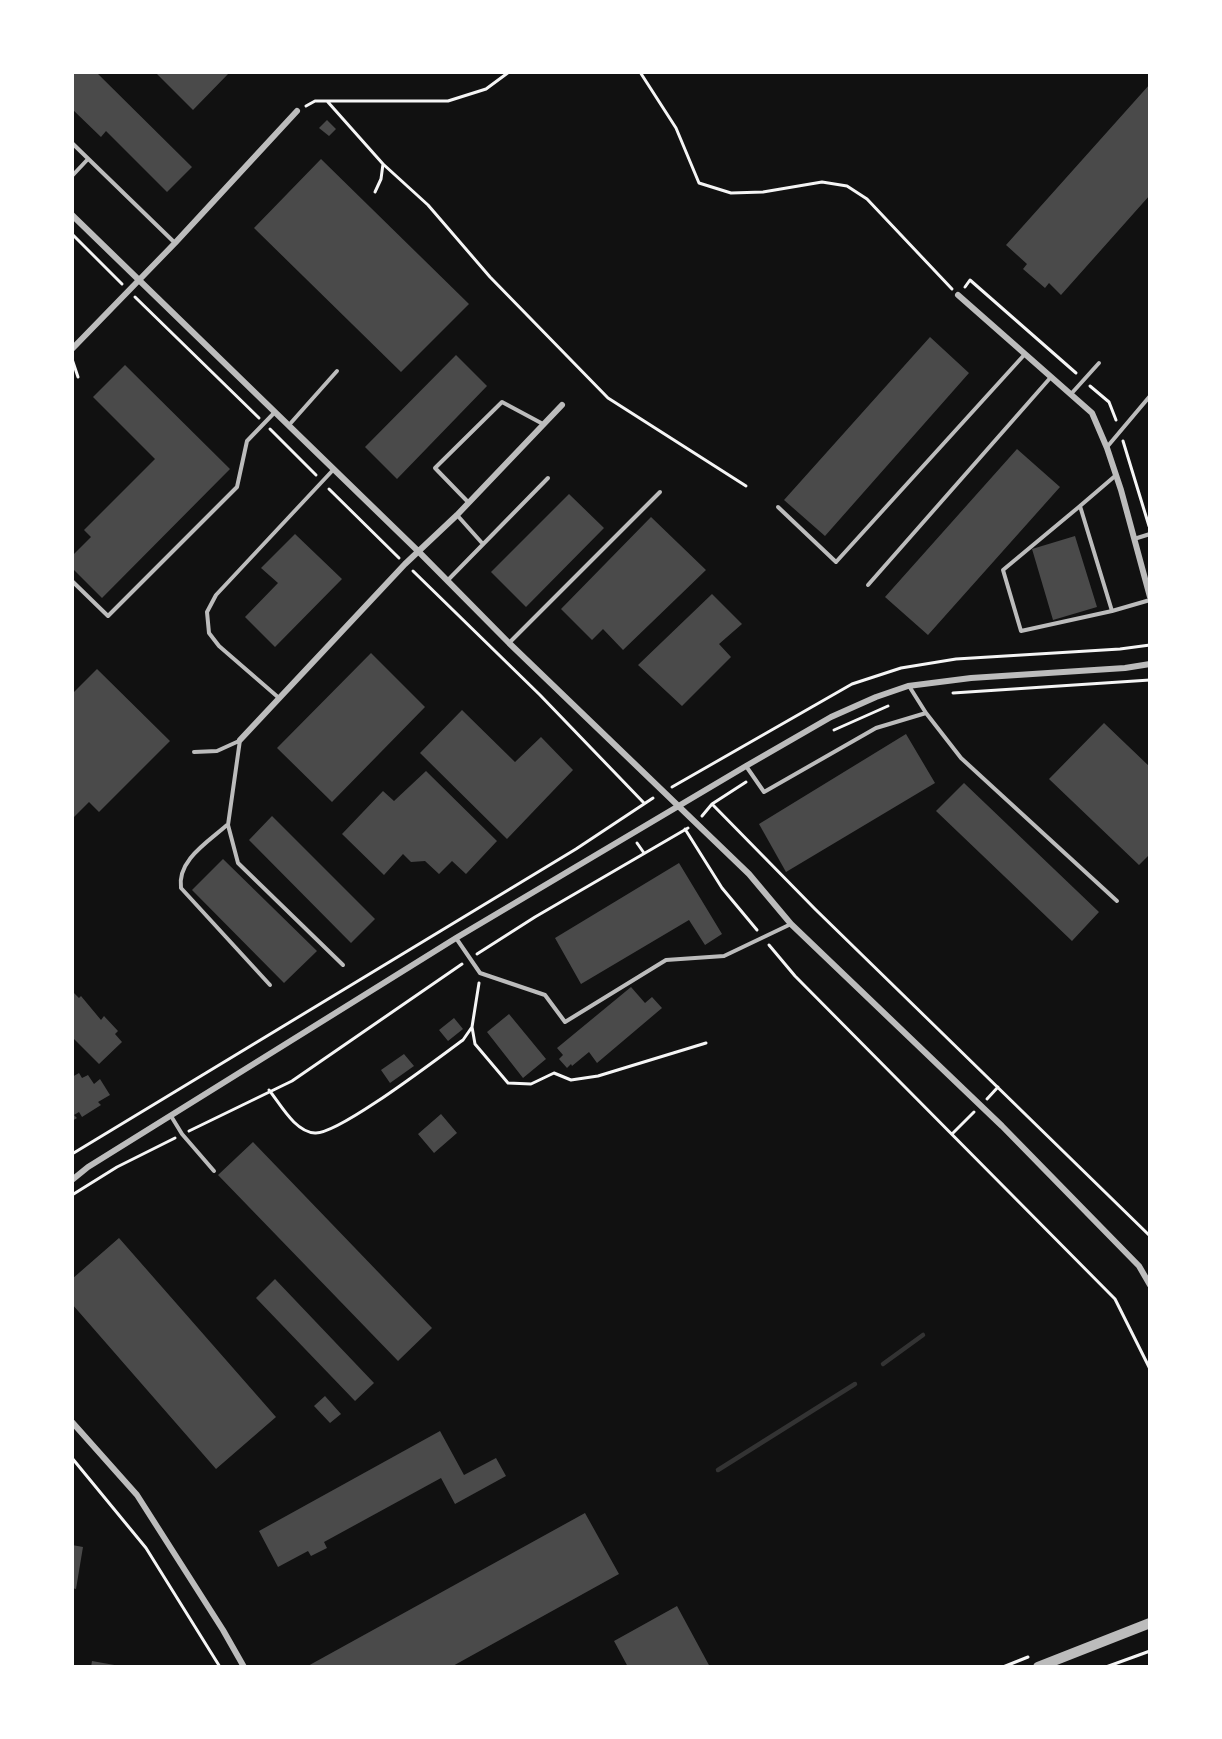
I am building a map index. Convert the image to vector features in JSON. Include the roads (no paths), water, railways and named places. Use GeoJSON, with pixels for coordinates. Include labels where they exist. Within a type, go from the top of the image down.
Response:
{"type":"FeatureCollection","features":[{"type":"Feature","properties":{"kind":"street"},"geometry":{"type":"LineString","coordinates":[[72,349],[175,243],[297,111]]}},
{"type":"Feature","properties":{"kind":"street"},"geometry":{"type":"LineString","coordinates":[[72,216],[140,279],[509,643],[749,874],[791,924],[1002,1126],[1139,1266],[1150,1285]]}},
{"type":"Feature","properties":{"kind":"street"},"geometry":{"type":"LineString","coordinates":[[958,295],[1092,413],[1116,476],[1150,599]]}},
{"type":"Feature","properties":{"kind":"street"},"geometry":{"type":"LineString","coordinates":[[240,740],[405,564],[457,514],[562,405]]}},
{"type":"Feature","properties":{"kind":"street"},"geometry":{"type":"LineString","coordinates":[[72,1180],[88,1167],[456,938],[831,717],[908,686],[971,678],[1125,668],[1150,664]]}},
{"type":"Feature","properties":{"kind":"street"},"geometry":{"type":"LineString","coordinates":[[72,1422],[136,1495],[223,1630],[244,1667]]}},
{"type":"Feature","properties":{"kind":"street"},"geometry":{"type":"LineString","coordinates":[[1038,1667],[1150,1623]]}},
{"type":"Feature","properties":{"kind":"lane"},"geometry":{"type":"LineString","coordinates":[[72,143],[175,243]]}},
{"type":"Feature","properties":{"kind":"lane"},"geometry":{"type":"LineString","coordinates":[[72,176],[88,159]]}},
{"type":"Feature","properties":{"kind":"lane"},"geometry":{"type":"LineString","coordinates":[[778,507],[836,562],[1025,353]]}},
{"type":"Feature","properties":{"kind":"lane"},"geometry":{"type":"LineString","coordinates":[[1071,394],[1099,363]]}},
{"type":"Feature","properties":{"kind":"lane"},"geometry":{"type":"LineString","coordinates":[[288,426],[337,371]]}},
{"type":"Feature","properties":{"kind":"lane"},"geometry":{"type":"LineString","coordinates":[[868,585],[1052,377]]}},
{"type":"Feature","properties":{"kind":"lane"},"geometry":{"type":"LineString","coordinates":[[1107,448],[1150,396]]}},
{"type":"Feature","properties":{"kind":"lane"},"geometry":{"type":"LineString","coordinates":[[468,501],[435,468],[502,402],[543,424]]}},
{"type":"Feature","properties":{"kind":"lane"},"geometry":{"type":"LineString","coordinates":[[72,580],[108,616],[237,487],[247,441],[275,412]]}},
{"type":"Feature","properties":{"kind":"lane"},"geometry":{"type":"LineString","coordinates":[[280,699],[219,646],[209,633],[207,612],[216,595],[333,470]]}},
{"type":"Feature","properties":{"kind":"lane"},"geometry":{"type":"LineString","coordinates":[[1116,476],[1003,570],[1021,631],[1112,611],[1150,599]]}},
{"type":"Feature","properties":{"kind":"lane"},"geometry":{"type":"LineString","coordinates":[[447,580],[548,478]]}},
{"type":"Feature","properties":{"kind":"lane"},"geometry":{"type":"LineString","coordinates":[[509,643],[660,492]]}},
{"type":"Feature","properties":{"kind":"lane"},"geometry":{"type":"LineString","coordinates":[[1080,506],[1112,611]]}},
{"type":"Feature","properties":{"kind":"lane"},"geometry":{"type":"LineString","coordinates":[[457,514],[482,543]]}},
{"type":"Feature","properties":{"kind":"lane"},"geometry":{"type":"LineString","coordinates":[[1133,539],[1150,534]]}},
{"type":"Feature","properties":{"kind":"lane"},"geometry":{"type":"LineString","coordinates":[[908,686],[961,758],[1117,901]]}},
{"type":"Feature","properties":{"kind":"lane"},"geometry":{"type":"LineString","coordinates":[[746,766],[764,792],[876,728],[926,713]]}},
{"type":"Feature","properties":{"kind":"lane"},"geometry":{"type":"LineString","coordinates":[[194,752],[217,751],[240,740]]}},
{"type":"Feature","properties":{"kind":"lane"},"geometry":{"type":"LineString","coordinates":[[240,740],[228,825],[238,863],[343,965]]}},
{"type":"Feature","properties":{"kind":"lane"},"geometry":{"type":"LineString","coordinates":[[228,825],[186,862],[180,877],[181,888],[270,985]]}},
{"type":"Feature","properties":{"kind":"lane"},"geometry":{"type":"LineString","coordinates":[[456,938],[480,973],[545,995],[565,1022],[666,960],[724,956],[791,924]]}},
{"type":"Feature","properties":{"kind":"lane"},"geometry":{"type":"LineString","coordinates":[[171,1115],[182,1134],[214,1171]]}},
{"type":"Feature","properties":{"kind":"waterway"},"geometry":{"type":"LineString","coordinates":[[883,1364],[923,1335]]}},
{"type":"Feature","properties":{"kind":"waterway"},"geometry":{"type":"LineString","coordinates":[[718,1470],[855,1384]]}}]}
